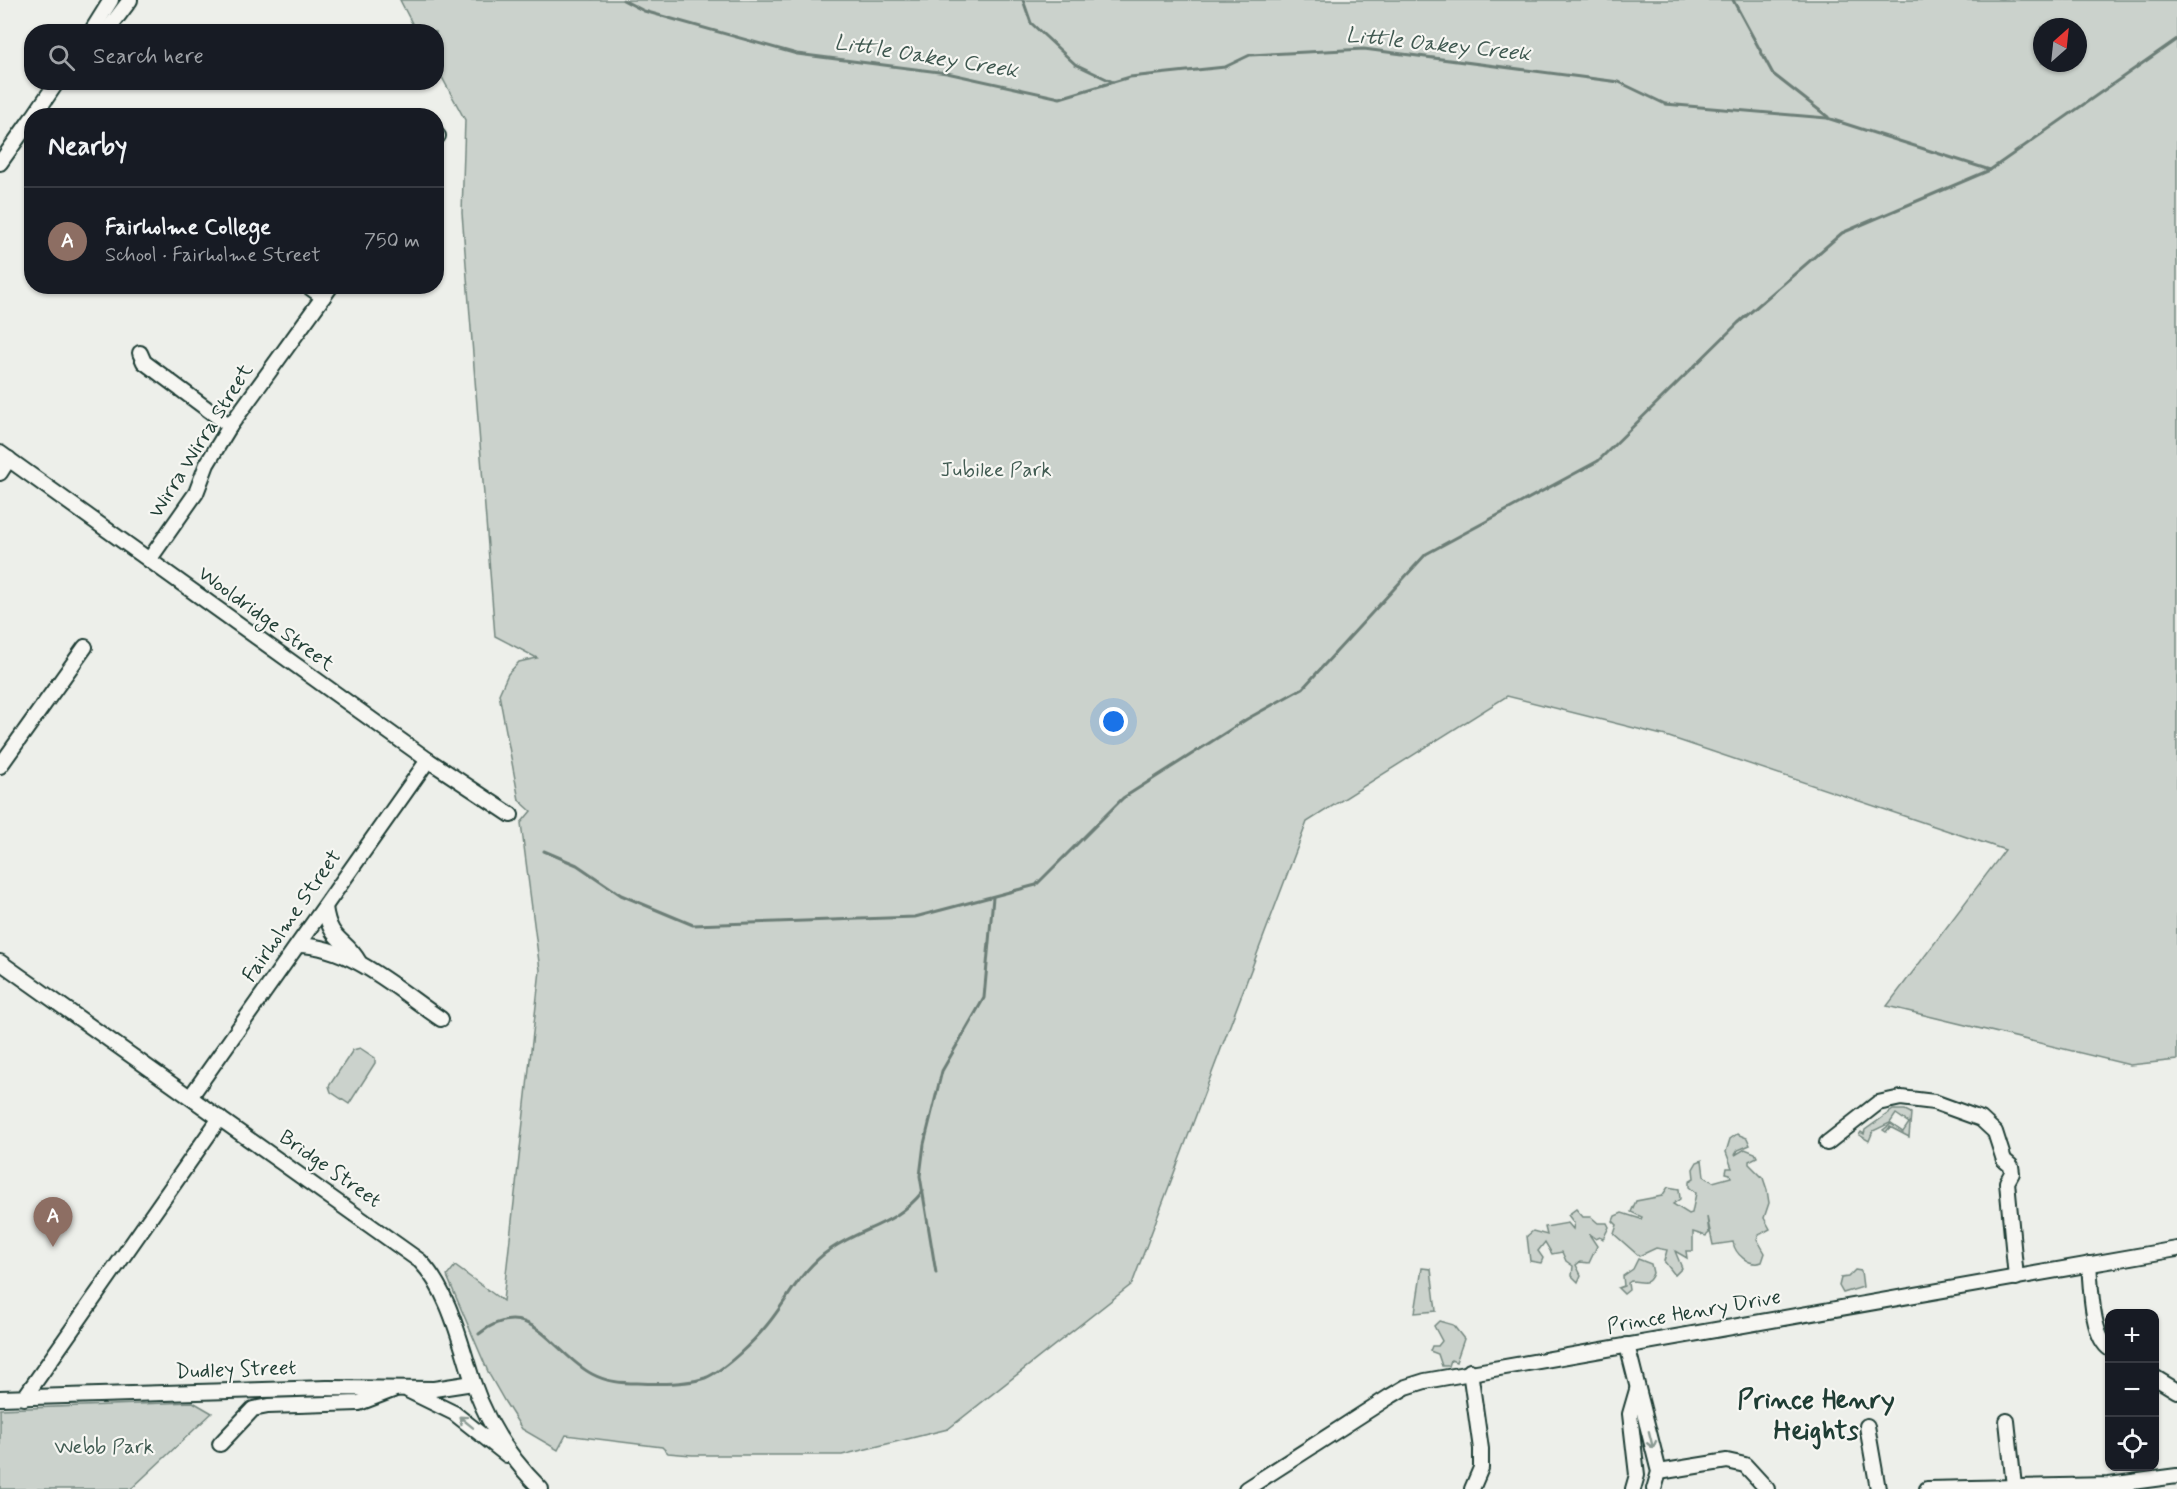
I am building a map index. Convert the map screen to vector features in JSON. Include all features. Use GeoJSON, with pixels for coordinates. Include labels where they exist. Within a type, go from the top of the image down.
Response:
{"type":"FeatureCollection","features":[{"type":"Feature","properties":{"kind":"street"},"geometry":{"type":"LineString","coordinates":[[112,24],[130,0]]}},
{"type":"Feature","properties":{"kind":"street"},"geometry":{"type":"LineString","coordinates":[[94,24],[104,2]]}},
{"type":"Feature","properties":{"kind":"street"},"geometry":{"type":"LineString","coordinates":[[39,108],[52,90]]}},
{"type":"Feature","properties":{"kind":"street"},"geometry":{"type":"LineString","coordinates":[[0,163],[24,130]]}},
{"type":"Feature","properties":{"kind":"street","name":"Wirra Wirra Street"},"geometry":{"type":"LineString","coordinates":[[149,560],[196,493],[207,464],[230,426],[326,294]]}},
{"type":"Feature","properties":{"kind":"street"},"geometry":{"type":"LineString","coordinates":[[140,353],[144,362],[230,426]]}},
{"type":"Feature","properties":{"kind":"street"},"geometry":{"type":"LineString","coordinates":[[0,473],[5,456]]}},
{"type":"Feature","properties":{"kind":"street","name":"Wooldridge Street"},"geometry":{"type":"LineString","coordinates":[[5,456],[428,760],[501,811],[511,815]]}},
{"type":"Feature","properties":{"kind":"street"},"geometry":{"type":"LineString","coordinates":[[0,766],[85,647]]}},
{"type":"Feature","properties":{"kind":"street","name":"Fairholme Street"},"geometry":{"type":"LineString","coordinates":[[190,1096],[428,760]]}},
{"type":"Feature","properties":{"kind":"street"},"geometry":{"type":"LineString","coordinates":[[325,907],[330,932],[354,953],[359,962]]}},
{"type":"Feature","properties":{"kind":"street"},"geometry":{"type":"LineString","coordinates":[[298,945],[322,947],[359,962],[441,1019]]}},
{"type":"Feature","properties":{"kind":"street","name":"Bridge Street"},"geometry":{"type":"LineString","coordinates":[[0,962],[420,1261],[439,1288],[473,1383],[496,1434],[512,1458],[541,1489]]}},
{"type":"Feature","properties":{"kind":"street"},"geometry":{"type":"LineString","coordinates":[[1827,1143],[1878,1103],[1901,1098],[1934,1102],[1981,1119],[1995,1132],[2004,1160],[1999,1168],[2007,1182],[2016,1278]]}},
{"type":"Feature","properties":{"kind":"street"},"geometry":{"type":"LineString","coordinates":[[24,1398],[220,1118]]}},
{"type":"Feature","properties":{"kind":"street","name":"Prince Henry Drive"},"geometry":{"type":"LineString","coordinates":[[1246,1489],[1406,1387],[1470,1371],[2177,1249]]}},
{"type":"Feature","properties":{"kind":"street"},"geometry":{"type":"LineString","coordinates":[[2089,1264],[2097,1330],[2105,1346]]}},
{"type":"Feature","properties":{"kind":"street"},"geometry":{"type":"LineString","coordinates":[[1627,1345],[1636,1390],[1659,1472],[1654,1489]]}},
{"type":"Feature","properties":{"kind":"street"},"geometry":{"type":"LineString","coordinates":[[1470,1371],[1481,1449],[1481,1468],[1472,1489]]}},
{"type":"Feature","properties":{"kind":"street"},"geometry":{"type":"LineString","coordinates":[[2159,1380],[2177,1391]]}},
{"type":"Feature","properties":{"kind":"street","name":"Dudley Street"},"geometry":{"type":"LineString","coordinates":[[0,1398],[401,1388],[450,1389],[473,1383]]}},
{"type":"Feature","properties":{"kind":"street"},"geometry":{"type":"LineString","coordinates":[[220,1444],[253,1409],[267,1406],[359,1403],[401,1388],[454,1413],[498,1450],[512,1458]]}},
{"type":"Feature","properties":{"kind":"street"},"geometry":{"type":"LineString","coordinates":[[1632,1489],[1637,1475],[1630,1414],[1636,1390]]}},
{"type":"Feature","properties":{"kind":"street"},"geometry":{"type":"LineString","coordinates":[[2007,1421],[2014,1486]]}},
{"type":"Feature","properties":{"kind":"street"},"geometry":{"type":"LineString","coordinates":[[1867,1426],[1878,1489]]}},
{"type":"Feature","properties":{"kind":"street"},"geometry":{"type":"LineString","coordinates":[[1659,1472],[1727,1461],[1745,1465],[1763,1487]]}},
{"type":"Feature","properties":{"kind":"street"},"geometry":{"type":"LineString","coordinates":[[1928,1489],[2109,1485],[2177,1476]]}},
{"type":"Feature","properties":{"kind":"green space","name":"Jubilee Park"},"geometry":{"type":"Polygon","coordinates":[[[400,0],[2177,0],[2177,1060],[2130,1065],[1887,1006],[2005,850],[1666,736],[1507,696],[1307,822],[1132,1284],[948,1429],[842,1455],[692,1455],[668,1453],[662,1447],[566,1435],[558,1450],[522,1429],[489,1374],[447,1276],[455,1266],[503,1301],[540,970],[521,823],[531,811],[519,800],[499,694],[508,674],[519,662],[537,658],[495,636],[462,213],[465,120],[444,81],[444,24],[412,24],[400,0]]]}},
{"type":"Feature","properties":{"kind":"green space"},"geometry":{"type":"Polygon","coordinates":[[[360,1048],[375,1058],[375,1063],[349,1104],[331,1092],[329,1086],[353,1050],[360,1048]]]}},
{"type":"Feature","properties":{"kind":"green space"},"geometry":{"type":"Polygon","coordinates":[[[1893,1110],[1905,1110],[1911,1113],[1909,1137],[1890,1127],[1886,1132],[1883,1130],[1891,1124],[1903,1132],[1909,1123],[1896,1114],[1890,1123],[1873,1131],[1869,1141],[1859,1135],[1861,1132],[1864,1134],[1865,1130],[1893,1110]]]}},
{"type":"Feature","properties":{"kind":"green space"},"geometry":{"type":"Polygon","coordinates":[[[1737,1134],[1747,1138],[1750,1145],[1738,1150],[1735,1155],[1745,1149],[1755,1153],[1757,1157],[1749,1161],[1749,1164],[1763,1178],[1767,1190],[1769,1203],[1764,1218],[1770,1229],[1759,1235],[1757,1239],[1765,1253],[1762,1262],[1752,1263],[1743,1258],[1734,1247],[1733,1242],[1713,1245],[1707,1217],[1709,1233],[1706,1236],[1693,1232],[1693,1251],[1686,1251],[1687,1258],[1675,1251],[1682,1268],[1675,1275],[1664,1261],[1667,1250],[1656,1248],[1639,1256],[1614,1234],[1617,1225],[1613,1221],[1615,1216],[1622,1213],[1641,1219],[1642,1217],[1631,1212],[1636,1201],[1662,1196],[1668,1187],[1679,1189],[1680,1199],[1673,1204],[1689,1214],[1692,1213],[1696,1193],[1689,1187],[1689,1181],[1694,1178],[1693,1169],[1697,1162],[1702,1160],[1704,1176],[1713,1182],[1731,1177],[1726,1173],[1727,1168],[1732,1168],[1726,1152],[1730,1139],[1737,1134]]]}},
{"type":"Feature","properties":{"kind":"green space"},"geometry":{"type":"Polygon","coordinates":[[[1576,1209],[1583,1217],[1591,1217],[1598,1223],[1607,1223],[1609,1227],[1603,1239],[1600,1237],[1596,1239],[1589,1234],[1597,1246],[1589,1263],[1580,1262],[1576,1265],[1581,1275],[1578,1282],[1572,1276],[1573,1266],[1566,1261],[1562,1252],[1552,1254],[1545,1242],[1538,1251],[1543,1258],[1541,1263],[1530,1261],[1527,1236],[1533,1231],[1547,1235],[1545,1227],[1568,1223],[1573,1229],[1574,1223],[1568,1215],[1576,1209]]]}},
{"type":"Feature","properties":{"kind":"green space"},"geometry":{"type":"Polygon","coordinates":[[[1638,1259],[1651,1264],[1653,1273],[1647,1282],[1631,1281],[1628,1283],[1629,1290],[1624,1294],[1618,1288],[1624,1286],[1623,1276],[1633,1269],[1638,1259]]]}},
{"type":"Feature","properties":{"kind":"green space"},"geometry":{"type":"Polygon","coordinates":[[[1422,1268],[1431,1269],[1436,1311],[1415,1313],[1422,1268]]]}},
{"type":"Feature","properties":{"kind":"green space"},"geometry":{"type":"Polygon","coordinates":[[[1855,1270],[1861,1271],[1863,1287],[1843,1293],[1839,1286],[1841,1278],[1848,1277],[1855,1270]]]}},
{"type":"Feature","properties":{"kind":"green space"},"geometry":{"type":"Polygon","coordinates":[[[1439,1321],[1453,1325],[1464,1339],[1456,1362],[1451,1360],[1449,1366],[1442,1366],[1438,1354],[1430,1351],[1432,1346],[1438,1346],[1442,1341],[1434,1326],[1439,1321]]]}},
{"type":"Feature","properties":{"kind":"green space","name":"Webb Park"},"geometry":{"type":"Polygon","coordinates":[[[193,1402],[212,1413],[131,1489],[0,1489],[0,1409],[193,1402]]]}},
{"type":"Feature","properties":{"kind":"waterway","name":"Little Oakey Creek"},"geometry":{"type":"LineString","coordinates":[[623,0],[644,11],[797,54],[947,73],[1060,98],[1130,77],[1225,67],[1250,55],[1364,49],[1619,82],[1665,104],[1827,118],[1990,170],[2177,39]]}},
{"type":"Feature","properties":{"kind":"waterway"},"geometry":{"type":"LineString","coordinates":[[1023,0],[1031,23],[1075,64],[1113,82]]}},
{"type":"Feature","properties":{"kind":"waterway"},"geometry":{"type":"LineString","coordinates":[[1733,0],[1773,74],[1828,117]]}},
{"type":"Feature","properties":{"kind":"waterway"},"geometry":{"type":"LineString","coordinates":[[544,851],[577,865],[621,895],[693,925],[915,917],[1036,885],[1123,798],[1247,719],[1303,688],[1426,554],[1598,461],[1738,323],[1842,233],[1990,170]]}},
{"type":"Feature","properties":{"kind":"waterway"},"geometry":{"type":"LineString","coordinates":[[936,1273],[920,1176],[924,1144],[942,1071],[984,998],[993,897]]}},
{"type":"Feature","properties":{"kind":"waterway"},"geometry":{"type":"LineString","coordinates":[[479,1334],[497,1323],[513,1320],[527,1323],[540,1331],[578,1365],[598,1377],[614,1382],[671,1384],[705,1378],[730,1362],[755,1339],[803,1275],[821,1257],[844,1241],[902,1212],[923,1191]]}},
{"type":"Feature","properties":{"kind":"place","name":"Fairholme College"},"geometry":{"type":"Point","coordinates":[53,1247]}},
{"type":"Feature","properties":{"kind":"district","name":"Prince Henry Heights"},"geometry":{"type":"Point","coordinates":[1816,1416]}}]}
